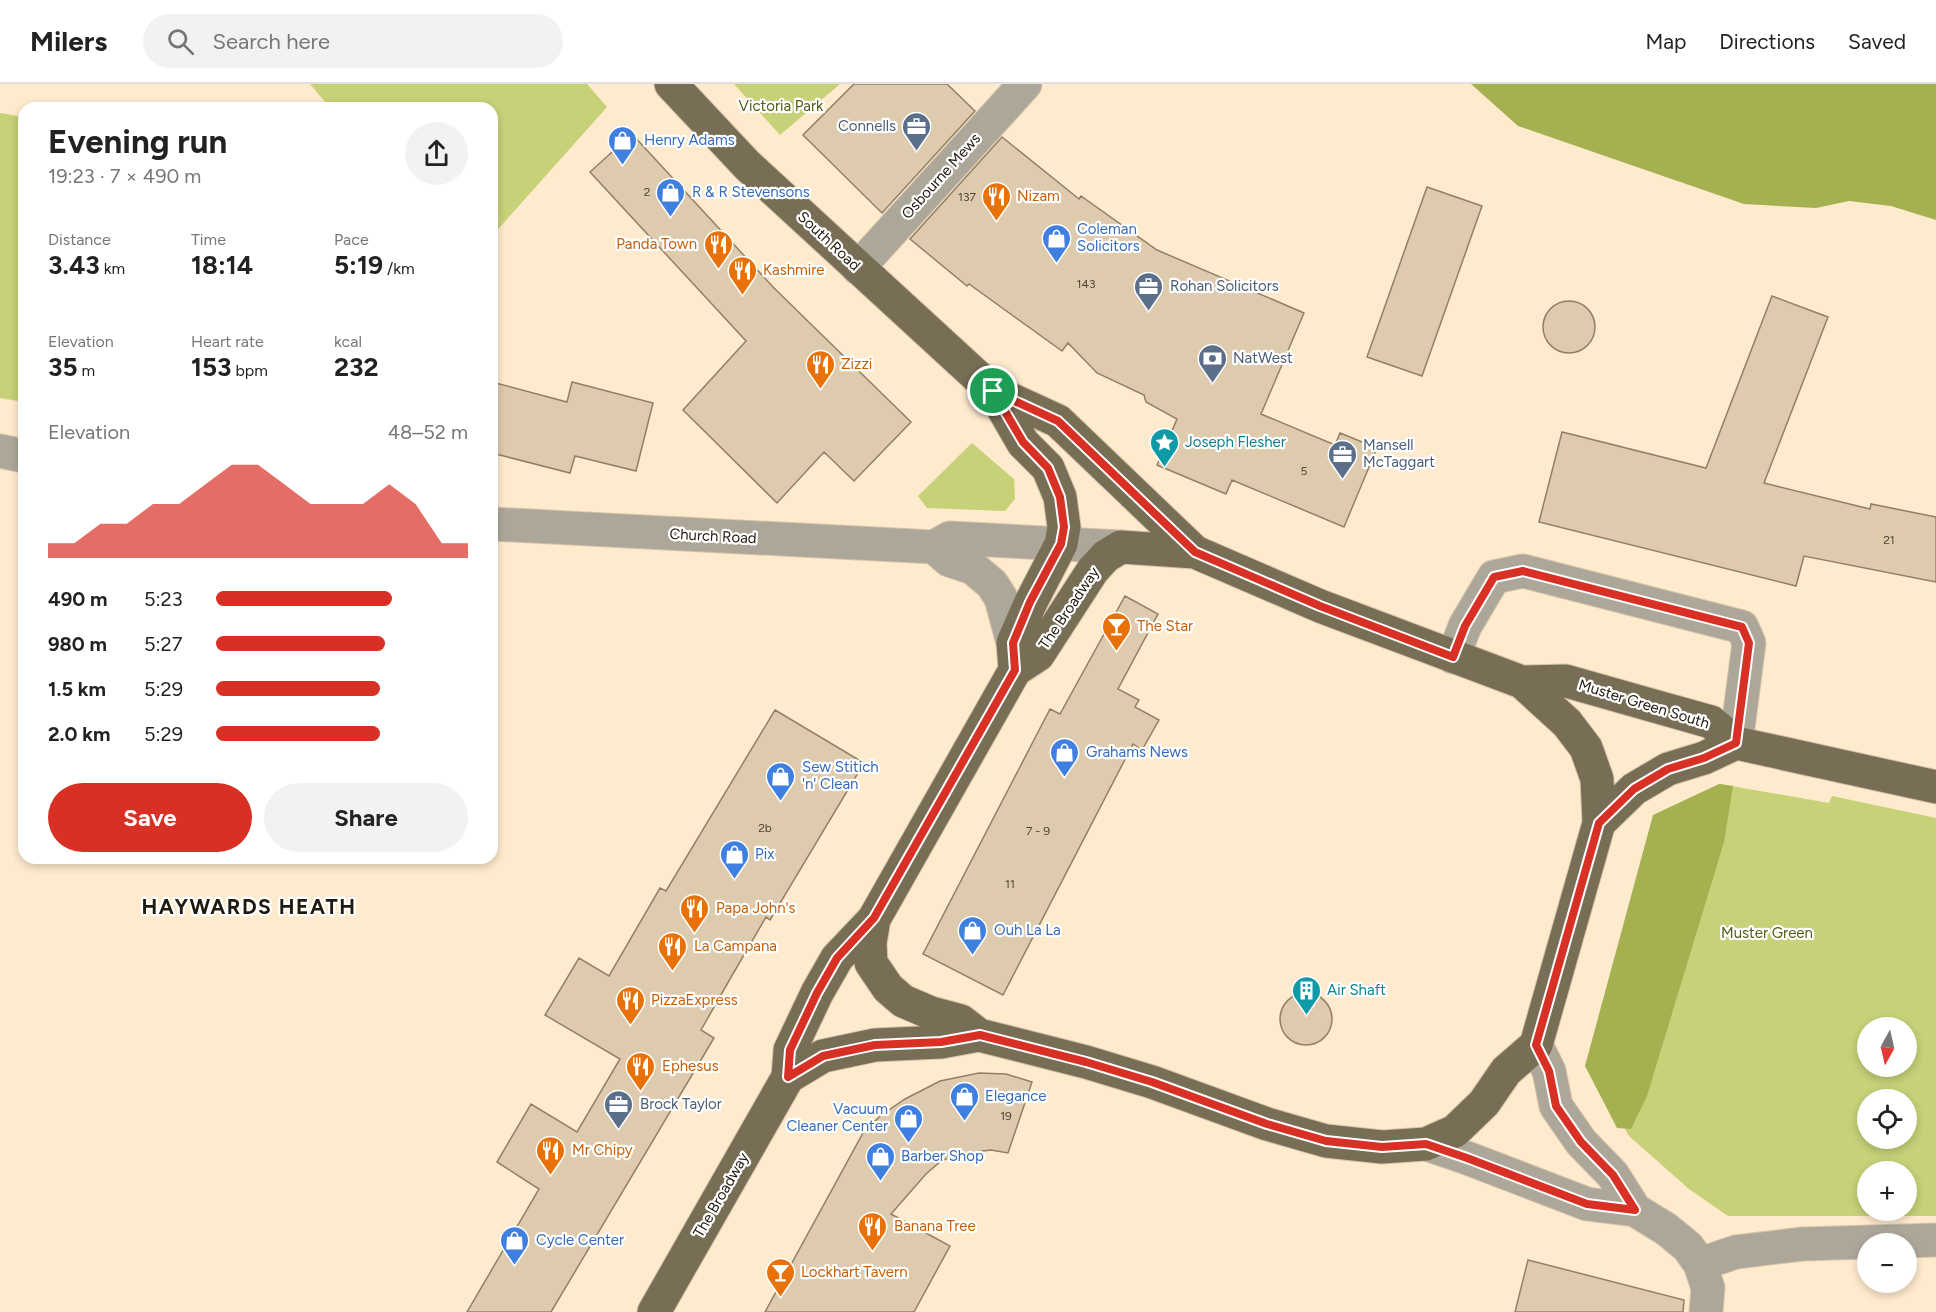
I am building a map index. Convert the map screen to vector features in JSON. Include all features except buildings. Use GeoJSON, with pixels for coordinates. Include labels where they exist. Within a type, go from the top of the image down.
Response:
{"type":"FeatureCollection","features":[{"type":"Feature","properties":{"kind":"main road","name":"South Road"},"geometry":{"type":"LineString","coordinates":[[671,84],[747,165],[993,391]]}},
{"type":"Feature","properties":{"kind":"main road","name":"The Broadway"},"geometry":{"type":"LineString","coordinates":[[654,1312],[788,1077],[790,1050],[813,1001],[837,958],[874,918],[1014,656],[1030,602],[1061,544],[1064,527],[1060,497],[1048,468],[1023,442],[993,391]]}},
{"type":"Feature","properties":{"kind":"main road","name":"Muster Green South"},"geometry":{"type":"LineString","coordinates":[[993,391],[1058,421],[1195,552],[1320,606],[1521,682],[1566,681],[1711,722],[1736,743],[1936,787]]}},
{"type":"Feature","properties":{"kind":"main road","name":"The Broadway"},"geometry":{"type":"LineString","coordinates":[[1014,656],[1038,655],[1093,570],[1106,556],[1121,547]]}},
{"type":"Feature","properties":{"kind":"main road"},"geometry":{"type":"LineString","coordinates":[[1121,547],[1195,552]]}},
{"type":"Feature","properties":{"kind":"main road"},"geometry":{"type":"LineString","coordinates":[[980,1035],[1086,1062],[1152,1082],[1267,1124],[1326,1141],[1382,1147],[1426,1144],[1455,1131],[1484,1103],[1506,1071],[1536,1045],[1599,823],[1597,779],[1586,748],[1567,723],[1521,682]]}},
{"type":"Feature","properties":{"kind":"main road"},"geometry":{"type":"LineString","coordinates":[[1599,823],[1634,789],[1668,769],[1704,758],[1736,743]]}},
{"type":"Feature","properties":{"kind":"main road","name":"The Broadway"},"geometry":{"type":"LineString","coordinates":[[874,918],[870,943],[872,963],[888,988],[903,1001],[931,1013],[961,1021],[980,1035]]}},
{"type":"Feature","properties":{"kind":"main road","name":"The Broadway"},"geometry":{"type":"LineString","coordinates":[[788,1077],[823,1056],[875,1045],[941,1042],[980,1035]]}},
{"type":"Feature","properties":{"kind":"street","name":"Osbourne Mews"},"geometry":{"type":"LineString","coordinates":[[858,268],[1025,84]]}},
{"type":"Feature","properties":{"kind":"street"},"geometry":{"type":"LineString","coordinates":[[0,451],[18,455]]}},
{"type":"Feature","properties":{"kind":"street","name":"Church Road"},"geometry":{"type":"LineString","coordinates":[[498,524],[934,547],[950,538],[1121,547]]}},
{"type":"Feature","properties":{"kind":"street"},"geometry":{"type":"LineString","coordinates":[[934,547],[949,560],[973,568],[992,585],[1000,598],[1014,656]]}},
{"type":"Feature","properties":{"kind":"street"},"geometry":{"type":"LineString","coordinates":[[1453,657],[1465,626],[1494,577],[1523,571],[1742,627],[1749,643],[1736,743]]}},
{"type":"Feature","properties":{"kind":"street"},"geometry":{"type":"LineString","coordinates":[[1536,1045],[1549,1071],[1556,1106],[1581,1142],[1613,1175],[1635,1210]]}},
{"type":"Feature","properties":{"kind":"street"},"geometry":{"type":"LineString","coordinates":[[1426,1144],[1587,1204],[1635,1210],[1666,1229],[1688,1247],[1700,1264],[1708,1288],[1706,1312]]}},
{"type":"Feature","properties":{"kind":"street"},"geometry":{"type":"LineString","coordinates":[[1700,1264],[1736,1252],[1803,1244],[1936,1240]]}},
{"type":"Feature","properties":{"kind":"green space"},"geometry":{"type":"Polygon","coordinates":[[[310,84],[587,84],[607,107],[498,229],[498,102],[325,102],[310,84]]]}},
{"type":"Feature","properties":{"kind":"green space","name":"Victoria Park"},"geometry":{"type":"Polygon","coordinates":[[[734,84],[840,84],[780,135],[734,84]]]}},
{"type":"Feature","properties":{"kind":"green space"},"geometry":{"type":"Polygon","coordinates":[[[1471,84],[1936,84],[1936,220],[1891,206],[1849,201],[1816,208],[1744,204],[1518,126],[1471,84]]]}},
{"type":"Feature","properties":{"kind":"green space"},"geometry":{"type":"Polygon","coordinates":[[[0,113],[18,116],[18,401],[0,398],[0,113]]]}},
{"type":"Feature","properties":{"kind":"green space"},"geometry":{"type":"Polygon","coordinates":[[[972,443],[1014,479],[1015,499],[1005,511],[927,508],[918,496],[972,443]]]}},
{"type":"Feature","properties":{"kind":"green space"},"geometry":{"type":"Polygon","coordinates":[[[1719,784],[1733,786],[1724,842],[1647,1096],[1631,1129],[1617,1128],[1585,1066],[1653,815],[1719,784]]]}},
{"type":"Feature","properties":{"kind":"green space","name":"Muster Green"},"geometry":{"type":"Polygon","coordinates":[[[1720,784],[1829,803],[1832,796],[1936,818],[1936,1216],[1917,1216],[1917,1161],[1857,1161],[1857,1216],[1728,1216],[1689,1189],[1629,1136],[1589,1064],[1720,784]]]}},
{"type":"Feature","properties":{"kind":"place","name":"Connells"},"geometry":{"type":"Point","coordinates":[917,152]}},
{"type":"Feature","properties":{"kind":"place","name":"Henry Adams"},"geometry":{"type":"Point","coordinates":[623,166]}},
{"type":"Feature","properties":{"kind":"place","name":"R & R Stevensons"},"geometry":{"type":"Point","coordinates":[671,218]}},
{"type":"Feature","properties":{"kind":"place","name":"Nizam"},"geometry":{"type":"Point","coordinates":[996,222]}},
{"type":"Feature","properties":{"kind":"place","name":"Coleman Solicitors"},"geometry":{"type":"Point","coordinates":[1056,264]}},
{"type":"Feature","properties":{"kind":"place","name":"Panda Town"},"geometry":{"type":"Point","coordinates":[718,270]}},
{"type":"Feature","properties":{"kind":"place","name":"Kashmire"},"geometry":{"type":"Point","coordinates":[742,296]}},
{"type":"Feature","properties":{"kind":"place","name":"Rohan Solicitors"},"geometry":{"type":"Point","coordinates":[1149,312]}},
{"type":"Feature","properties":{"kind":"place","name":"NatWest"},"geometry":{"type":"Point","coordinates":[1212,384]}},
{"type":"Feature","properties":{"kind":"place","name":"Zizzi"},"geometry":{"type":"Point","coordinates":[820,390]}},
{"type":"Feature","properties":{"kind":"place","name":"Joseph Flesher"},"geometry":{"type":"Point","coordinates":[1164,468]}},
{"type":"Feature","properties":{"kind":"place","name":"Mansell McTaggart"},"geometry":{"type":"Point","coordinates":[1342,480]}},
{"type":"Feature","properties":{"kind":"place","name":"The Star"},"geometry":{"type":"Point","coordinates":[1116,652]}},
{"type":"Feature","properties":{"kind":"place","name":"Grahams News"},"geometry":{"type":"Point","coordinates":[1065,778]}},
{"type":"Feature","properties":{"kind":"place","name":"Sew Stitich 'n' Clean"},"geometry":{"type":"Point","coordinates":[781,802]}},
{"type":"Feature","properties":{"kind":"place","name":"Pix"},"geometry":{"type":"Point","coordinates":[734,880]}},
{"type":"Feature","properties":{"kind":"place","name":"Papa John's"},"geometry":{"type":"Point","coordinates":[695,934]}},
{"type":"Feature","properties":{"kind":"place","name":"Ouh La La"},"geometry":{"type":"Point","coordinates":[973,956]}},
{"type":"Feature","properties":{"kind":"place","name":"La Campana"},"geometry":{"type":"Point","coordinates":[673,972]}},
{"type":"Feature","properties":{"kind":"place","name":"Air Shaft"},"geometry":{"type":"Point","coordinates":[1306,1016]}},
{"type":"Feature","properties":{"kind":"place","name":"PizzaExpress"},"geometry":{"type":"Point","coordinates":[630,1026]}},
{"type":"Feature","properties":{"kind":"place","name":"Ephesus"},"geometry":{"type":"Point","coordinates":[641,1092]}},
{"type":"Feature","properties":{"kind":"place","name":"Elegance"},"geometry":{"type":"Point","coordinates":[964,1122]}},
{"type":"Feature","properties":{"kind":"place","name":"Brock Taylor"},"geometry":{"type":"Point","coordinates":[619,1130]}},
{"type":"Feature","properties":{"kind":"place","name":"Vacuum Cleaner Center"},"geometry":{"type":"Point","coordinates":[909,1144]}},
{"type":"Feature","properties":{"kind":"place","name":"Mr Chipy"},"geometry":{"type":"Point","coordinates":[551,1176]}},
{"type":"Feature","properties":{"kind":"place","name":"Barber Shop"},"geometry":{"type":"Point","coordinates":[880,1182]}},
{"type":"Feature","properties":{"kind":"place","name":"Banana Tree"},"geometry":{"type":"Point","coordinates":[873,1252]}},
{"type":"Feature","properties":{"kind":"place","name":"Cycle Center"},"geometry":{"type":"Point","coordinates":[515,1266]}},
{"type":"Feature","properties":{"kind":"place","name":"Lockhart Tavern"},"geometry":{"type":"Point","coordinates":[780,1298]}},
{"type":"Feature","properties":{"kind":"district","name":"HAYWARDS HEATH"},"geometry":{"type":"Point","coordinates":[249,907]}},
{"type":"Feature","properties":{"kind":"route"},"geometry":{"type":"LineString","coordinates":[[993,391],[1058,421],[1195,552],[1320,606],[1453,657],[1465,626],[1494,577],[1523,571],[1742,627],[1749,643],[1736,743],[1704,758],[1668,769],[1634,789],[1599,823],[1536,1045],[1549,1071],[1556,1106],[1581,1142],[1613,1175],[1635,1210],[1587,1204],[1426,1144],[1382,1147],[1326,1141],[1267,1124],[1152,1082],[1086,1062],[980,1035],[941,1042],[875,1045],[823,1056],[788,1077],[790,1050],[817,993],[837,958],[874,918],[1015,670],[1013,643],[1030,602],[1061,544],[1064,527],[1060,497],[1048,468],[1023,442],[993,391]]}}]}
